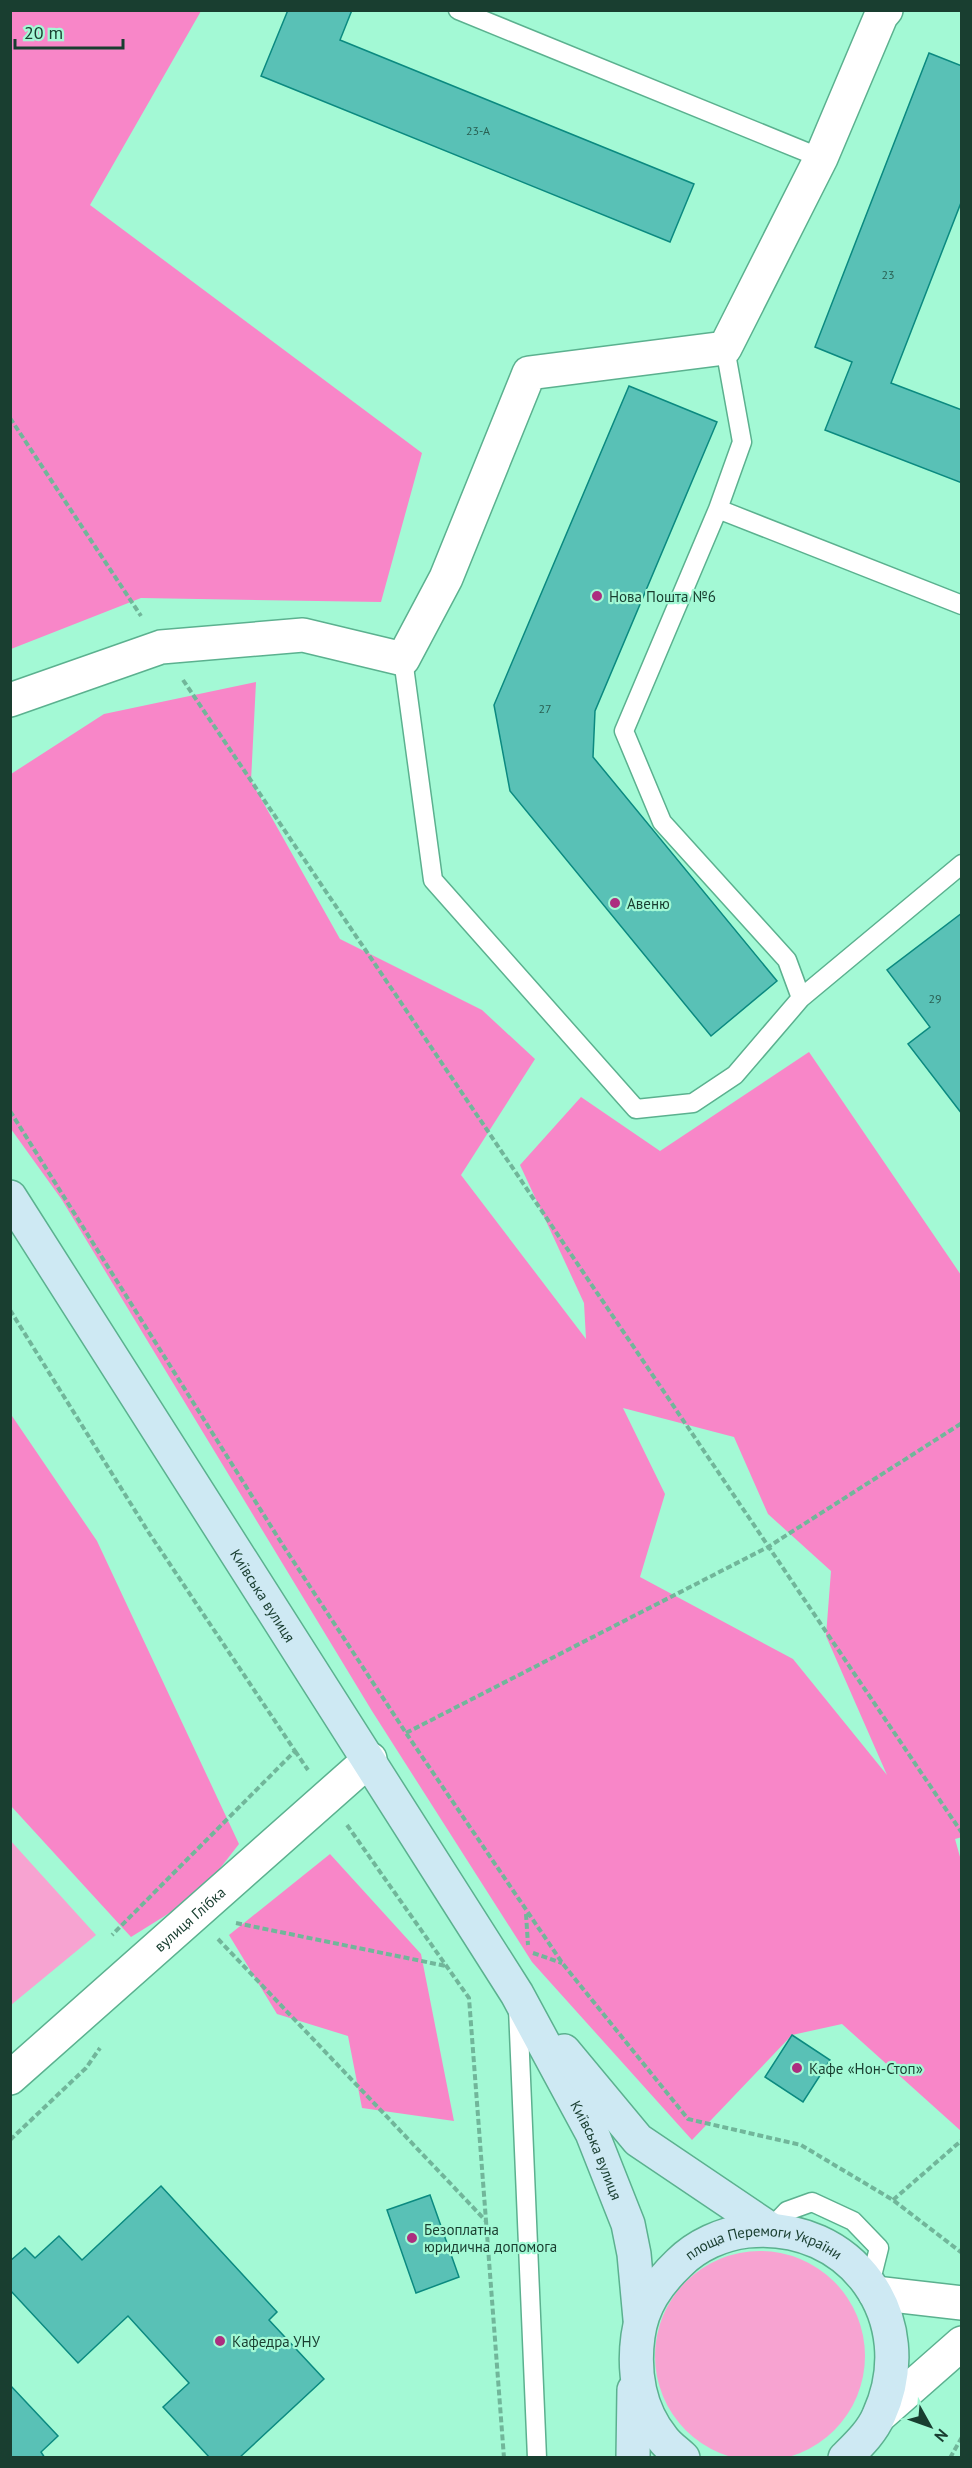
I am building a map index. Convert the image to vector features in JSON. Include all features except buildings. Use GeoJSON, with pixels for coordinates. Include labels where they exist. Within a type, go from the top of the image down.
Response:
{"type":"FeatureCollection","features":[{"type":"Feature","properties":{"kind":"main road","name":"Київська вулиця"},"geometry":{"type":"LineString","coordinates":[[10,1197],[370,1759],[517,1994],[592,2133],[627,2224],[634,2254],[640,2319]]}},
{"type":"Feature","properties":{"kind":"main road","name":"Київська вулиця"},"geometry":{"type":"LineString","coordinates":[[517,1994],[638,2140],[770,2229]]}},
{"type":"Feature","properties":{"kind":"main road","name":"площа Перемоги України"},"geometry":{"type":"LineString","coordinates":[[683,2457],[663,2439],[642,2403],[634,2361],[640,2319],[659,2281],[690,2252],[728,2233],[770,2229],[805,2235],[830,2246],[852,2263],[872,2288],[891,2333],[891,2375],[863,2442]]}},
{"type":"Feature","properties":{"kind":"main road"},"geometry":{"type":"LineString","coordinates":[[633,2457],[634,2361]]}},
{"type":"Feature","properties":{"kind":"street"},"geometry":{"type":"LineString","coordinates":[[10,700],[161,647],[303,635],[403,658],[446,578],[529,373],[725,348],[821,158],[881,16],[886,10]]}},
{"type":"Feature","properties":{"kind":"street","name":"вулиця Глібка"},"geometry":{"type":"LineString","coordinates":[[10,2078],[370,1759]]}},
{"type":"Feature","properties":{"kind":"street"},"geometry":{"type":"LineString","coordinates":[[872,2288],[962,2303]]}},
{"type":"Feature","properties":{"kind":"street"},"geometry":{"type":"LineString","coordinates":[[863,2442],[962,2343]]}},
{"type":"Feature","properties":{"kind":"lane"},"geometry":{"type":"LineString","coordinates":[[458,10],[821,158]]}},
{"type":"Feature","properties":{"kind":"lane"},"geometry":{"type":"LineString","coordinates":[[725,348],[742,442],[718,510],[624,731],[662,822],[787,960],[801,998]]}},
{"type":"Feature","properties":{"kind":"lane"},"geometry":{"type":"LineString","coordinates":[[718,510],[962,605]]}},
{"type":"Feature","properties":{"kind":"lane"},"geometry":{"type":"LineString","coordinates":[[403,658],[433,880],[636,1108],[693,1103],[735,1076],[801,998],[962,864]]}},
{"type":"Feature","properties":{"kind":"lane"},"geometry":{"type":"LineString","coordinates":[[517,1994],[537,2457]]}},
{"type":"Feature","properties":{"kind":"path"},"geometry":{"type":"LineString","coordinates":[[10,418],[161,647],[962,1833]]}},
{"type":"Feature","properties":{"kind":"path"},"geometry":{"type":"LineString","coordinates":[[10,1111],[284,1547],[526,1912],[563,1964],[688,2118],[801,2145],[893,2200],[962,2253]]}},
{"type":"Feature","properties":{"kind":"path"},"geometry":{"type":"LineString","coordinates":[[10,1311],[149,1533],[294,1751],[469,1998],[504,2457]]}},
{"type":"Feature","properties":{"kind":"path"},"geometry":{"type":"LineString","coordinates":[[10,1322],[16,1318]]}},
{"type":"Feature","properties":{"kind":"path"},"geometry":{"type":"LineString","coordinates":[[406,1733],[768,1547],[962,1423]]}},
{"type":"Feature","properties":{"kind":"path"},"geometry":{"type":"LineString","coordinates":[[112,1935],[294,1751]]}},
{"type":"Feature","properties":{"kind":"path"},"geometry":{"type":"LineString","coordinates":[[526,1912],[529,1952],[563,1964]]}},
{"type":"Feature","properties":{"kind":"path"},"geometry":{"type":"LineString","coordinates":[[194,1915],[446,1966]]}},
{"type":"Feature","properties":{"kind":"path"},"geometry":{"type":"LineString","coordinates":[[194,1915],[486,2221]]}},
{"type":"Feature","properties":{"kind":"path"},"geometry":{"type":"LineString","coordinates":[[893,2200],[962,2140]]}},
{"type":"Feature","properties":{"kind":"path"},"geometry":{"type":"LineString","coordinates":[[950,2457],[962,2437]]}},
{"type":"Feature","properties":{"kind":"shaded area"},"geometry":{"type":"Polygon","coordinates":[[[11,10],[201,11],[90,205],[422,453],[381,602],[141,598],[11,649],[11,10]]]}},
{"type":"Feature","properties":{"kind":"shaded area"},"geometry":{"type":"Polygon","coordinates":[[[256,682],[251,781],[340,939],[482,1010],[535,1059],[461,1175],[586,1339],[584,1303],[520,1165],[581,1097],[660,1151],[809,1052],[961,1275],[962,1837],[955,1839],[962,1864],[961,2131],[842,2024],[792,2035],[692,2140],[532,1962],[372,1711],[62,1200],[11,1129],[11,774],[104,714],[256,682]],[[623,1408],[665,1494],[640,1577],[793,1659],[887,1775],[826,1636],[831,1571],[768,1514],[734,1437],[623,1408]]]}},
{"type":"Feature","properties":{"kind":"shaded area"},"geometry":{"type":"Polygon","coordinates":[[[10,1413],[97,1541],[239,1844],[200,1894],[131,1937],[11,1806],[10,1413]]]}},
{"type":"Feature","properties":{"kind":"shaded area"},"geometry":{"type":"Polygon","coordinates":[[[10,1840],[96,1935],[11,2005],[10,2005],[10,1840]]]}},
{"type":"Feature","properties":{"kind":"shaded area"},"geometry":{"type":"Polygon","coordinates":[[[330,1854],[421,1954],[454,2121],[362,2108],[348,2036],[277,2014],[229,1935],[330,1854]]]}},
{"type":"Feature","properties":{"kind":"shaded area"},"geometry":{"type":"Polygon","coordinates":[[[760,2251],[780,2253],[809,2263],[827,2275],[841,2289],[857,2316],[863,2336],[865,2356],[863,2376],[853,2405],[841,2423],[827,2437],[800,2453],[780,2459],[760,2461],[740,2459],[711,2449],[693,2437],[679,2423],[663,2396],[657,2376],[655,2356],[657,2336],[667,2307],[679,2289],[693,2275],[720,2259],[740,2253],[760,2251]]]}},
{"type":"Feature","properties":{"kind":"place","name":"Нова Пошта №6"},"geometry":{"type":"Point","coordinates":[597,596]}},
{"type":"Feature","properties":{"kind":"place","name":"Авеню"},"geometry":{"type":"Point","coordinates":[615,903]}},
{"type":"Feature","properties":{"kind":"place","name":"Кафе «Нон-Стоп»"},"geometry":{"type":"Point","coordinates":[797,2068]}},
{"type":"Feature","properties":{"kind":"place","name":"Безоплатна юридична допомога"},"geometry":{"type":"Point","coordinates":[412,2238]}},
{"type":"Feature","properties":{"kind":"place","name":"Кафедра УНУ"},"geometry":{"type":"Point","coordinates":[220,2341]}}]}
